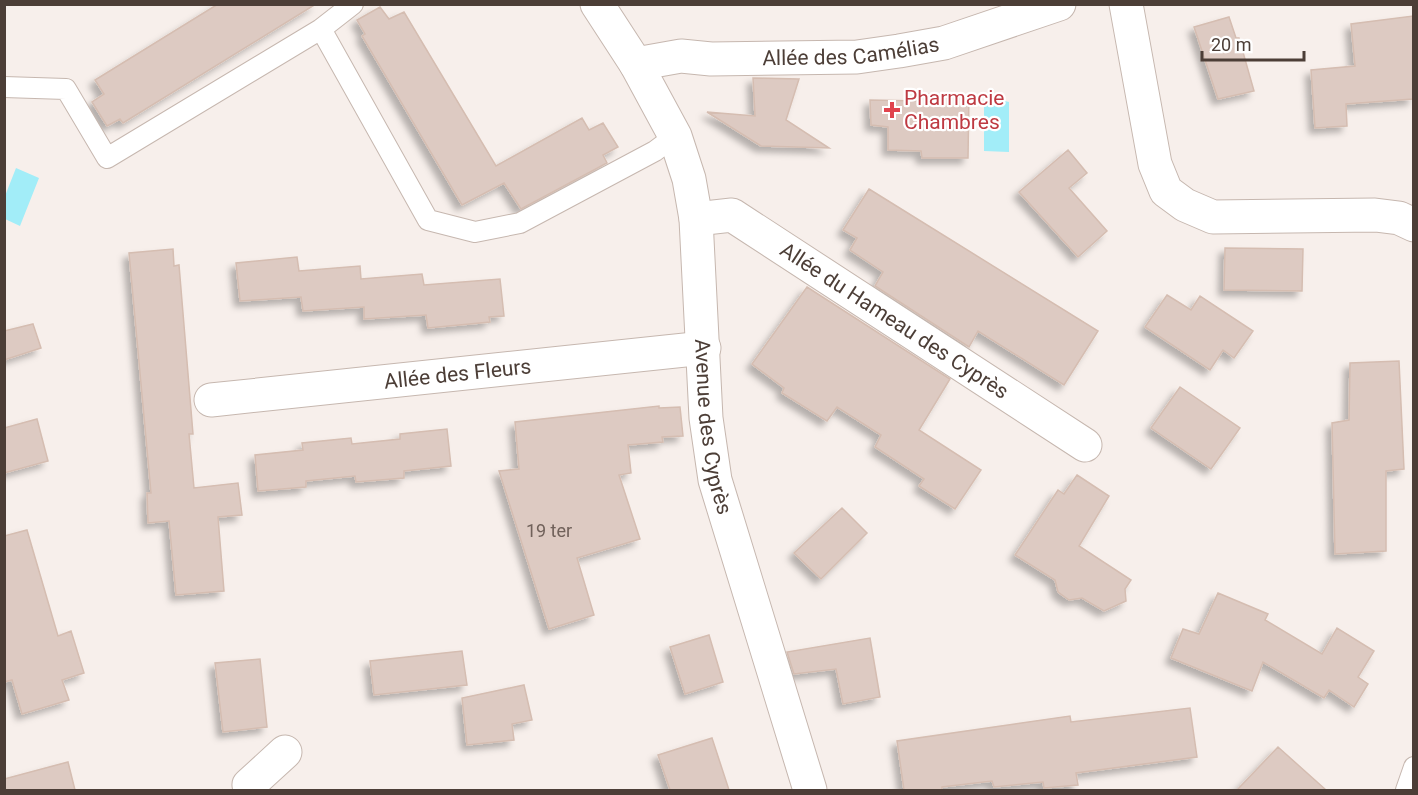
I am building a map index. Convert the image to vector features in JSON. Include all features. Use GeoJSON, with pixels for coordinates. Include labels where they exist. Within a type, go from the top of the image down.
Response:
{"type":"FeatureCollection","features":[{"type":"Feature","properties":{"kind":"street","name":"Avenue des Cyprès"},"geometry":{"type":"LineString","coordinates":[[597,4],[636,64],[675,136],[689,179],[696,219],[706,418],[715,480],[810,790]]}},
{"type":"Feature","properties":{"kind":"street","name":"Allée des Camélias"},"geometry":{"type":"LineString","coordinates":[[636,64],[681,56],[711,59],[857,57],[944,43],[1059,4]]}},
{"type":"Feature","properties":{"kind":"street"},"geometry":{"type":"LineString","coordinates":[[1126,4],[1152,153],[1166,191],[1185,205],[1213,217],[1375,215],[1399,219],[1413,225]]}},
{"type":"Feature","properties":{"kind":"street","name":"Allée du Hameau des Cyprès"},"geometry":{"type":"LineString","coordinates":[[696,219],[732,215],[1085,445]]}},
{"type":"Feature","properties":{"kind":"street","name":"Allée des Fleurs"},"geometry":{"type":"LineString","coordinates":[[211,400],[704,348]]}},
{"type":"Feature","properties":{"kind":"street"},"geometry":{"type":"LineString","coordinates":[[250,790],[249,785],[285,753]]}},
{"type":"Feature","properties":{"kind":"lane"},"geometry":{"type":"LineString","coordinates":[[4,87],[66,89],[107,158],[321,29],[352,4]]}},
{"type":"Feature","properties":{"kind":"lane"},"geometry":{"type":"LineString","coordinates":[[321,29],[428,220],[475,232],[520,223],[655,151],[675,136]]}},
{"type":"Feature","properties":{"kind":"lane"},"geometry":{"type":"LineString","coordinates":[[1406,790],[1413,766]]}},
{"type":"Feature","properties":{"kind":"water"},"geometry":{"type":"Polygon","coordinates":[[[1005,96],[1005,101],[1009,102],[1009,152],[984,151],[984,103],[989,102],[989,97],[1005,96]]]}},
{"type":"Feature","properties":{"kind":"water"},"geometry":{"type":"Polygon","coordinates":[[[16,168],[39,178],[20,226],[5,219],[5,196],[16,168]]]}},
{"type":"Feature","properties":{"kind":"building"},"geometry":{"type":"Polygon","coordinates":[[[218,4],[316,4],[123,123],[120,119],[107,126],[92,102],[104,94],[95,80],[218,4]]]}},
{"type":"Feature","properties":{"kind":"building"},"geometry":{"type":"Polygon","coordinates":[[[380,7],[389,19],[404,12],[496,166],[582,118],[589,130],[603,123],[618,147],[603,155],[607,163],[521,209],[504,183],[462,205],[362,36],[365,34],[357,20],[380,7]]]}},
{"type":"Feature","properties":{"kind":"building"},"geometry":{"type":"Polygon","coordinates":[[[1413,16],[1413,99],[1346,104],[1347,126],[1315,128],[1311,70],[1355,66],[1351,24],[1413,16]]]}},
{"type":"Feature","properties":{"kind":"building"},"geometry":{"type":"Polygon","coordinates":[[[1229,17],[1236,38],[1239,38],[1254,91],[1218,99],[1194,27],[1229,17]]]}},
{"type":"Feature","properties":{"kind":"building"},"geometry":{"type":"Polygon","coordinates":[[[753,78],[799,79],[786,120],[829,148],[761,146],[707,112],[755,116],[753,78]]]}},
{"type":"Feature","properties":{"kind":"building"},"geometry":{"type":"Polygon","coordinates":[[[923,94],[969,96],[968,158],[922,158],[921,151],[888,150],[888,127],[871,125],[870,100],[922,101],[923,94]]]}},
{"type":"Feature","properties":{"kind":"building"},"geometry":{"type":"Polygon","coordinates":[[[1068,150],[1087,173],[1069,188],[1107,231],[1078,257],[1019,192],[1068,150]]]}},
{"type":"Feature","properties":{"kind":"building"},"geometry":{"type":"Polygon","coordinates":[[[869,189],[1098,331],[1064,385],[978,331],[969,347],[875,286],[883,272],[850,250],[857,238],[843,230],[869,189]]]}},
{"type":"Feature","properties":{"kind":"building"},"geometry":{"type":"Polygon","coordinates":[[[1225,248],[1303,249],[1302,291],[1224,290],[1225,248]]]}},
{"type":"Feature","properties":{"kind":"building"},"geometry":{"type":"Polygon","coordinates":[[[173,249],[174,266],[179,265],[193,434],[189,434],[194,488],[238,483],[242,515],[218,517],[224,591],[176,595],[169,521],[148,523],[147,493],[151,493],[129,253],[173,249]]]}},
{"type":"Feature","properties":{"kind":"building"},"geometry":{"type":"Polygon","coordinates":[[[297,257],[299,271],[360,266],[361,279],[422,274],[424,285],[500,279],[504,316],[489,317],[490,322],[428,328],[426,315],[364,319],[364,307],[303,311],[301,297],[240,301],[236,263],[297,257]]]}},
{"type":"Feature","properties":{"kind":"building"},"geometry":{"type":"Polygon","coordinates":[[[807,287],[950,379],[919,430],[981,470],[955,509],[919,486],[924,479],[875,447],[881,435],[837,407],[827,421],[782,393],[784,388],[752,364],[807,287]]]}},
{"type":"Feature","properties":{"kind":"building"},"geometry":{"type":"Polygon","coordinates":[[[1167,295],[1191,310],[1200,296],[1253,331],[1234,358],[1223,350],[1210,370],[1145,327],[1167,295]]]}},
{"type":"Feature","properties":{"kind":"building"},"geometry":{"type":"Polygon","coordinates":[[[33,324],[41,348],[4,360],[4,331],[33,324]]]}},
{"type":"Feature","properties":{"kind":"building"},"geometry":{"type":"Polygon","coordinates":[[[1399,361],[1404,469],[1386,471],[1386,551],[1335,554],[1332,423],[1349,420],[1350,363],[1399,361]]]}},
{"type":"Feature","properties":{"kind":"building"},"geometry":{"type":"Polygon","coordinates":[[[1180,387],[1240,428],[1211,469],[1151,428],[1180,387]]]}},
{"type":"Feature","properties":{"kind":"building"},"geometry":{"type":"Polygon","coordinates":[[[659,406],[659,408],[680,407],[683,436],[662,437],[663,442],[628,445],[631,473],[619,475],[640,539],[577,558],[594,615],[549,629],[499,471],[519,469],[515,422],[659,406]]]}},
{"type":"Feature","properties":{"kind":"building"},"geometry":{"type":"Polygon","coordinates":[[[37,419],[48,461],[4,473],[4,428],[37,419]]]}},
{"type":"Feature","properties":{"kind":"building"},"geometry":{"type":"Polygon","coordinates":[[[447,429],[451,466],[404,471],[404,478],[356,482],[355,476],[306,481],[306,487],[258,491],[255,455],[303,450],[302,443],[351,438],[352,444],[400,439],[400,434],[447,429]]]}},
{"type":"Feature","properties":{"kind":"building"},"geometry":{"type":"Polygon","coordinates":[[[1077,475],[1109,496],[1079,546],[1131,580],[1125,589],[1126,601],[1104,611],[1082,598],[1069,600],[1058,592],[1055,580],[1015,555],[1058,490],[1064,494],[1077,475]]]}},
{"type":"Feature","properties":{"kind":"building"},"geometry":{"type":"Polygon","coordinates":[[[842,508],[867,533],[821,579],[794,553],[842,508]]]}},
{"type":"Feature","properties":{"kind":"building"},"geometry":{"type":"Polygon","coordinates":[[[27,530],[58,636],[71,631],[84,673],[62,680],[69,700],[22,714],[12,680],[4,682],[4,536],[27,530]]]}},
{"type":"Feature","properties":{"kind":"building"},"geometry":{"type":"Polygon","coordinates":[[[1218,593],[1268,614],[1265,620],[1322,654],[1337,628],[1374,651],[1358,677],[1368,684],[1354,707],[1329,690],[1324,698],[1263,662],[1252,691],[1171,658],[1183,629],[1199,634],[1218,593]]]}},
{"type":"Feature","properties":{"kind":"building"},"geometry":{"type":"Polygon","coordinates":[[[709,635],[723,682],[685,694],[670,647],[709,635]]]}},
{"type":"Feature","properties":{"kind":"building"},"geometry":{"type":"Polygon","coordinates":[[[870,638],[880,697],[843,704],[836,669],[794,674],[787,652],[870,638]]]}},
{"type":"Feature","properties":{"kind":"building"},"geometry":{"type":"Polygon","coordinates":[[[462,651],[467,685],[374,695],[370,661],[462,651]]]}},
{"type":"Feature","properties":{"kind":"building"},"geometry":{"type":"Polygon","coordinates":[[[260,659],[267,727],[223,732],[215,663],[260,659]]]}},
{"type":"Feature","properties":{"kind":"building"},"geometry":{"type":"Polygon","coordinates":[[[524,685],[532,720],[512,724],[514,740],[467,745],[462,698],[524,685]]]}},
{"type":"Feature","properties":{"kind":"building"},"geometry":{"type":"Polygon","coordinates":[[[1190,708],[1197,757],[1076,773],[1078,785],[1044,788],[1043,782],[994,787],[992,781],[942,787],[942,790],[904,790],[897,741],[1070,716],[1071,722],[1190,708]]]}},
{"type":"Feature","properties":{"kind":"building"},"geometry":{"type":"Polygon","coordinates":[[[712,738],[729,790],[670,790],[658,755],[712,738]]]}},
{"type":"Feature","properties":{"kind":"building"},"geometry":{"type":"Polygon","coordinates":[[[1278,747],[1326,790],[1237,790],[1278,747]]]}},
{"type":"Feature","properties":{"kind":"building"},"geometry":{"type":"Polygon","coordinates":[[[68,762],[75,790],[4,790],[4,779],[68,762]]]}},
{"type":"Feature","properties":{"kind":"place","name":"Pharmacie Chambres"},"geometry":{"type":"Point","coordinates":[892,110]}}]}
